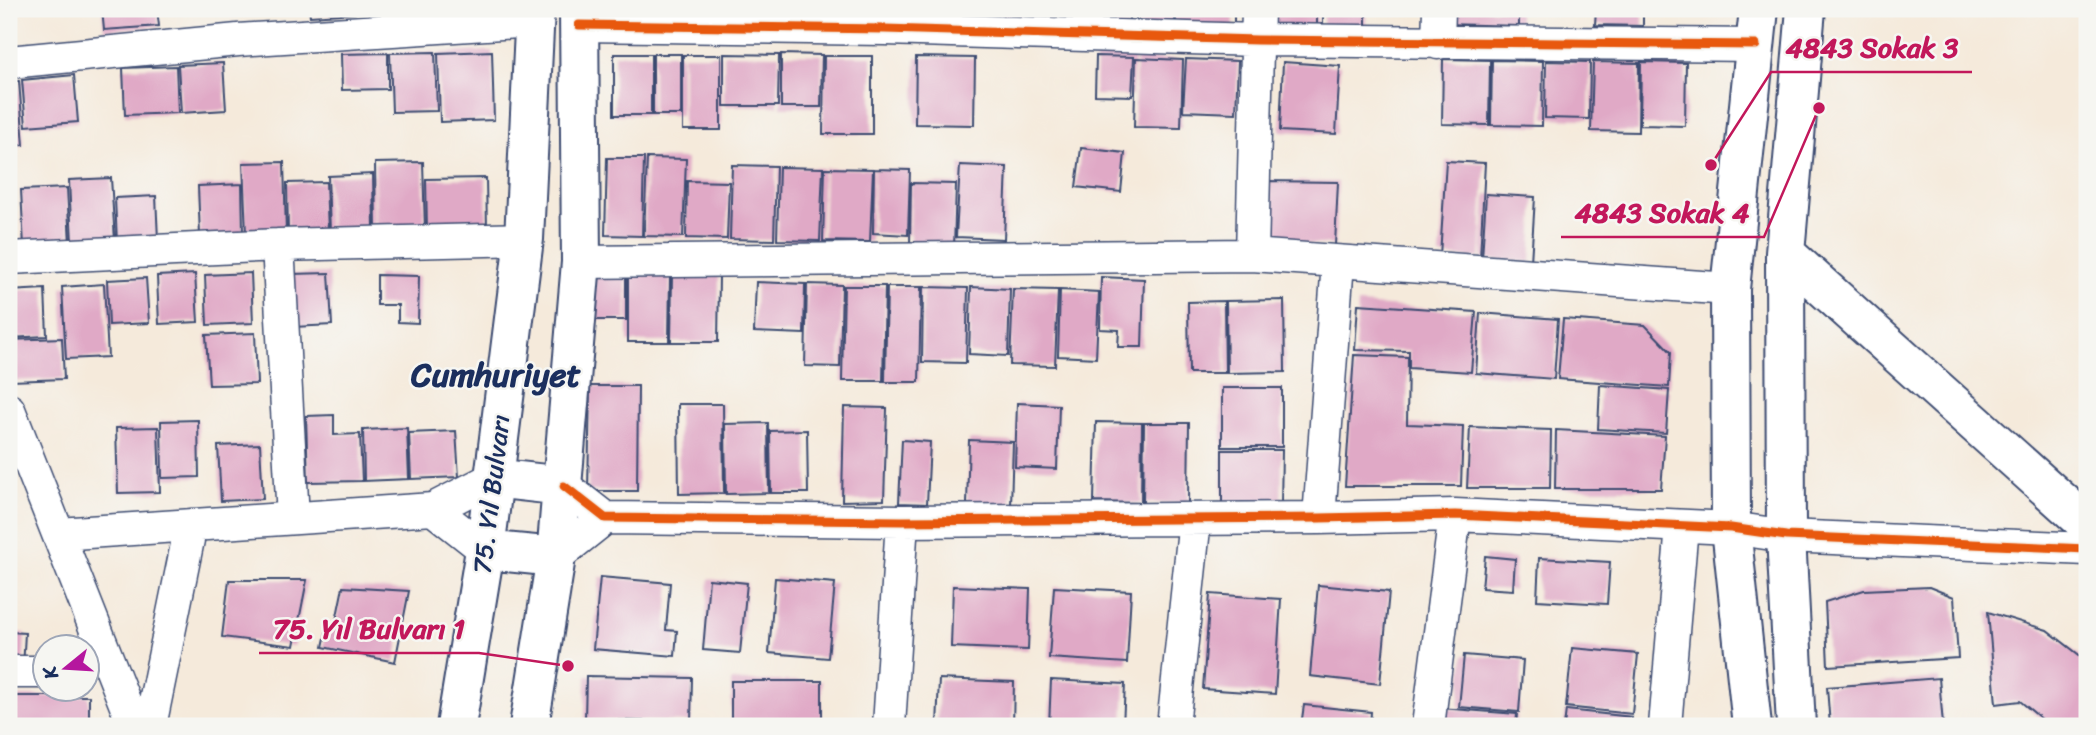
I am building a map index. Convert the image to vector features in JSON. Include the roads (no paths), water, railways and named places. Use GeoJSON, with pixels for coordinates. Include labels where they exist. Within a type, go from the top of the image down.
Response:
{"type":"FeatureCollection","features":[{"type":"Feature","properties":{"kind":"street"},"geometry":{"type":"LineString","coordinates":[[1252,255],[1258,9]]}},
{"type":"Feature","properties":{"kind":"street"},"geometry":{"type":"LineString","coordinates":[[1438,43],[1439,9]]}},
{"type":"Feature","properties":{"kind":"street"},"geometry":{"type":"LineString","coordinates":[[1796,726],[1786,536],[1784,253],[1806,9]]}},
{"type":"Feature","properties":{"kind":"street"},"geometry":{"type":"LineString","coordinates":[[9,62],[534,15]]}},
{"type":"Feature","properties":{"kind":"street","name":"75. Yıl Bulvarı"},"geometry":{"type":"LineString","coordinates":[[456,726],[485,550],[524,239],[534,15]]}},
{"type":"Feature","properties":{"kind":"street"},"geometry":{"type":"LineString","coordinates":[[528,726],[556,557],[581,262],[579,17],[1069,22],[1257,40],[1438,43],[1758,27],[1730,289],[1731,528],[1752,726]]}},
{"type":"Feature","properties":{"kind":"street"},"geometry":{"type":"LineString","coordinates":[[9,258],[278,245],[524,239]]}},
{"type":"Feature","properties":{"kind":"street"},"geometry":{"type":"LineString","coordinates":[[278,245],[293,518]]}},
{"type":"Feature","properties":{"kind":"street"},"geometry":{"type":"LineString","coordinates":[[1784,253],[2087,524]]}},
{"type":"Feature","properties":{"kind":"street"},"geometry":{"type":"LineString","coordinates":[[581,262],[1252,255],[1730,289]]}},
{"type":"Feature","properties":{"kind":"street"},"geometry":{"type":"LineString","coordinates":[[1319,518],[1338,262]]}},
{"type":"Feature","properties":{"kind":"street"},"geometry":{"type":"LineString","coordinates":[[9,410],[58,534],[88,634]]}},
{"type":"Feature","properties":{"kind":"street"},"geometry":{"type":"LineString","coordinates":[[58,534],[433,509],[494,478],[564,486],[605,519]]}},
{"type":"Feature","properties":{"kind":"street"},"geometry":{"type":"LineString","coordinates":[[433,509],[485,550],[556,557],[605,519],[902,521],[1455,515],[1731,528],[1786,536],[2087,549]]}},
{"type":"Feature","properties":{"kind":"street"},"geometry":{"type":"LineString","coordinates":[[1428,726],[1455,515]]}},
{"type":"Feature","properties":{"kind":"street"},"geometry":{"type":"LineString","coordinates":[[1172,726],[1195,519]]}},
{"type":"Feature","properties":{"kind":"street"},"geometry":{"type":"LineString","coordinates":[[889,726],[902,521]]}},
{"type":"Feature","properties":{"kind":"street"},"geometry":{"type":"LineString","coordinates":[[150,726],[191,526]]}},
{"type":"Feature","properties":{"kind":"street"},"geometry":{"type":"LineString","coordinates":[[1665,726],[1682,526]]}},
{"type":"Feature","properties":{"kind":"street"},"geometry":{"type":"LineString","coordinates":[[9,672],[32,672]]}},
{"type":"Feature","properties":{"kind":"street"},"geometry":{"type":"LineString","coordinates":[[102,676],[134,726]]}},
{"type":"Feature","properties":{"kind":"place","name":"4843 Sokak 4"},"geometry":{"type":"Point","coordinates":[1819,108]}},
{"type":"Feature","properties":{"kind":"place","name":"4843 Sokak 3"},"geometry":{"type":"Point","coordinates":[1711,165]}},
{"type":"Feature","properties":{"kind":"place","name":"75. Yıl Bulvarı 1"},"geometry":{"type":"Point","coordinates":[568,666]}},
{"type":"Feature","properties":{"kind":"district","name":"Cumhuriyet"},"geometry":{"type":"Point","coordinates":[496,375]}}]}
